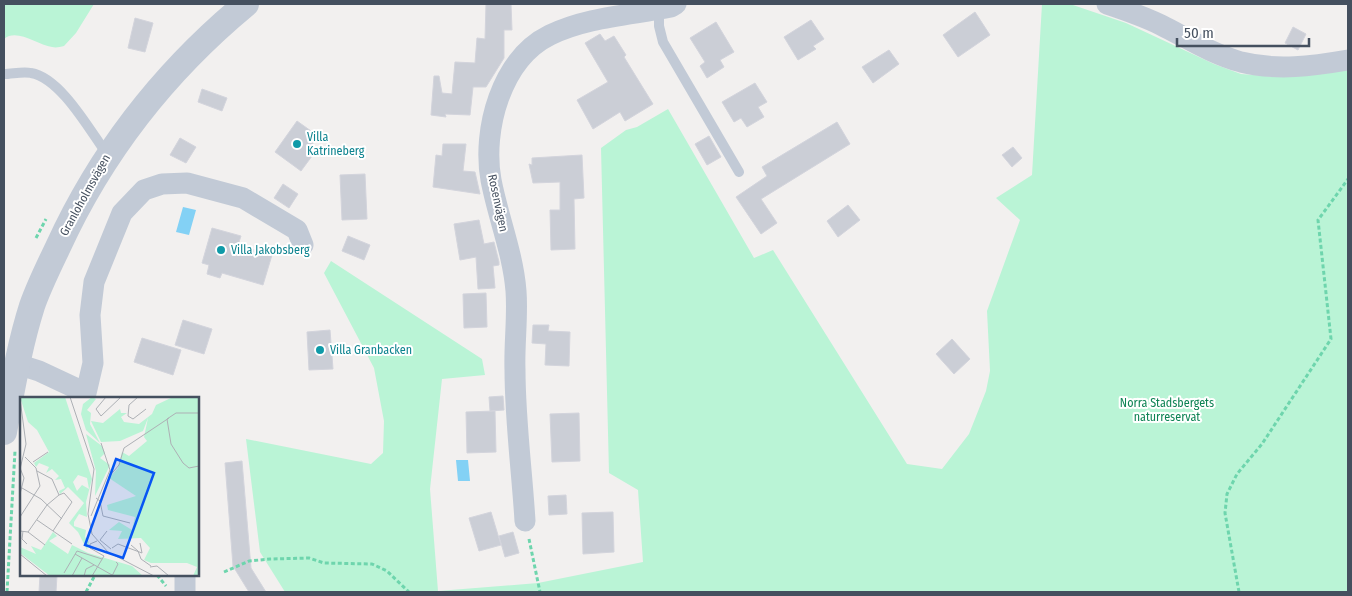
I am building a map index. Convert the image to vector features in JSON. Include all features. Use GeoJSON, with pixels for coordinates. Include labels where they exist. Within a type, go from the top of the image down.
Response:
{"type":"FeatureCollection","features":[{"type":"Feature","properties":{"kind":"street","name":"Granloholmsvägen"},"geometry":{"type":"LineString","coordinates":[[4,432],[17,364],[32,306],[74,211],[107,154],[156,90],[194,50],[246,4]]}},
{"type":"Feature","properties":{"kind":"street"},"geometry":{"type":"LineString","coordinates":[[1107,4],[1161,25],[1187,40],[1241,62],[1278,67],[1314,66],[1348,60]]}},
{"type":"Feature","properties":{"kind":"street","name":"Rosenvägen"},"geometry":{"type":"LineString","coordinates":[[525,521],[515,371],[516,291],[491,178],[489,138],[495,106],[508,78],[527,52],[549,35],[579,25],[667,7]]}},
{"type":"Feature","properties":{"kind":"street"},"geometry":{"type":"LineString","coordinates":[[17,364],[39,371],[92,396],[93,363],[90,315],[94,282],[122,213],[144,190],[162,184],[187,183],[243,198],[298,230],[303,245]]}},
{"type":"Feature","properties":{"kind":"street"},"geometry":{"type":"LineString","coordinates":[[185,576],[185,592]]}},
{"type":"Feature","properties":{"kind":"lane"},"geometry":{"type":"LineString","coordinates":[[667,7],[659,26],[663,42],[739,172]]}},
{"type":"Feature","properties":{"kind":"lane"},"geometry":{"type":"LineString","coordinates":[[4,74],[32,73],[54,84],[88,124],[107,154]]}},
{"type":"Feature","properties":{"kind":"path"},"geometry":{"type":"LineString","coordinates":[[1238,592],[1224,513],[1227,494],[1237,474],[1262,444],[1331,339],[1318,220],[1348,179]]}},
{"type":"Feature","properties":{"kind":"path"},"geometry":{"type":"LineString","coordinates":[[525,521],[540,592]]}},
{"type":"Feature","properties":{"kind":"path"},"geometry":{"type":"LineString","coordinates":[[224,572],[249,561],[270,559],[309,558],[324,563],[372,564],[387,571],[409,592]]}},
{"type":"Feature","properties":{"kind":"path"},"geometry":{"type":"LineString","coordinates":[[86,592],[94,576]]}},
{"type":"Feature","properties":{"kind":"green space"},"geometry":{"type":"Polygon","coordinates":[[[4,4],[94,4],[76,33],[64,46],[55,47],[46,46],[15,35],[4,39],[4,4]]]}},
{"type":"Feature","properties":{"kind":"green space","name":"Norra Stadsbergets naturreservat"},"geometry":{"type":"Polygon","coordinates":[[[1042,4],[1070,4],[1126,23],[1214,64],[1241,74],[1280,77],[1348,67],[1348,592],[285,592],[260,552],[246,439],[371,464],[383,453],[384,421],[374,368],[324,273],[331,261],[482,359],[485,375],[442,379],[430,489],[438,591],[538,583],[643,562],[638,490],[609,473],[601,148],[626,130],[637,127],[668,109],[754,258],[773,250],[907,464],[942,469],[969,434],[986,391],[990,371],[987,311],[1020,220],[996,198],[1032,175],[1042,4]]]}},
{"type":"Feature","properties":{"kind":"water"},"geometry":{"type":"Polygon","coordinates":[[[183,207],[196,210],[189,235],[176,232],[183,207]]]}},
{"type":"Feature","properties":{"kind":"water"},"geometry":{"type":"Polygon","coordinates":[[[456,460],[468,460],[470,481],[458,481],[456,460]]]}},
{"type":"Feature","properties":{"kind":"building"},"geometry":{"type":"Polygon","coordinates":[[[486,4],[511,4],[512,30],[504,30],[504,58],[486,87],[473,87],[470,115],[445,114],[446,117],[431,115],[434,76],[439,76],[442,93],[452,94],[455,62],[475,63],[477,38],[485,39],[486,4]]]}},
{"type":"Feature","properties":{"kind":"building"},"geometry":{"type":"Polygon","coordinates":[[[975,12],[990,35],[958,57],[943,35],[975,12]]]}},
{"type":"Feature","properties":{"kind":"building"},"geometry":{"type":"Polygon","coordinates":[[[135,18],[153,23],[145,52],[128,48],[135,18]]]}},
{"type":"Feature","properties":{"kind":"building"},"geometry":{"type":"Polygon","coordinates":[[[811,20],[824,39],[813,46],[816,49],[798,60],[784,37],[811,20]]]}},
{"type":"Feature","properties":{"kind":"building"},"geometry":{"type":"Polygon","coordinates":[[[716,22],[734,52],[720,60],[724,67],[707,78],[700,66],[705,62],[690,38],[716,22]]]}},
{"type":"Feature","properties":{"kind":"building"},"geometry":{"type":"Polygon","coordinates":[[[1293,27],[1306,34],[1298,50],[1285,43],[1293,27]]]}},
{"type":"Feature","properties":{"kind":"building"},"geometry":{"type":"Polygon","coordinates":[[[600,34],[605,41],[614,36],[626,55],[624,57],[653,104],[625,121],[620,112],[593,129],[577,100],[608,82],[585,43],[600,34]]]}},
{"type":"Feature","properties":{"kind":"building"},"geometry":{"type":"Polygon","coordinates":[[[889,50],[899,64],[873,83],[862,67],[889,50]]]}},
{"type":"Feature","properties":{"kind":"building"},"geometry":{"type":"Polygon","coordinates":[[[755,83],[767,102],[758,107],[764,117],[747,127],[741,118],[734,122],[722,102],[755,83]]]}},
{"type":"Feature","properties":{"kind":"building"},"geometry":{"type":"Polygon","coordinates":[[[202,89],[227,98],[222,111],[198,102],[202,89]]]}},
{"type":"Feature","properties":{"kind":"building","name":"Villa Katrineberg"},"geometry":{"type":"Polygon","coordinates":[[[297,121],[318,136],[307,152],[312,156],[301,171],[275,152],[297,121]]]}},
{"type":"Feature","properties":{"kind":"building"},"geometry":{"type":"Polygon","coordinates":[[[837,122],[850,144],[761,199],[777,223],[761,234],[736,197],[767,176],[762,167],[837,122]]]}},
{"type":"Feature","properties":{"kind":"building"},"geometry":{"type":"Polygon","coordinates":[[[709,136],[721,157],[707,165],[695,144],[709,136]]]}},
{"type":"Feature","properties":{"kind":"building"},"geometry":{"type":"Polygon","coordinates":[[[180,138],[196,147],[186,163],[170,155],[180,138]]]}},
{"type":"Feature","properties":{"kind":"building"},"geometry":{"type":"Polygon","coordinates":[[[443,144],[466,144],[463,171],[475,172],[480,194],[433,187],[436,155],[442,156],[443,144]]]}},
{"type":"Feature","properties":{"kind":"building"},"geometry":{"type":"Polygon","coordinates":[[[1013,147],[1022,158],[1012,167],[1002,155],[1013,147]]]}},
{"type":"Feature","properties":{"kind":"building"},"geometry":{"type":"Polygon","coordinates":[[[582,155],[584,198],[574,199],[575,249],[551,250],[550,210],[560,210],[560,182],[533,183],[529,164],[532,165],[532,158],[582,155]]]}},
{"type":"Feature","properties":{"kind":"building"},"geometry":{"type":"Polygon","coordinates":[[[365,174],[367,219],[342,220],[340,175],[365,174]]]}},
{"type":"Feature","properties":{"kind":"building"},"geometry":{"type":"Polygon","coordinates":[[[283,184],[298,194],[289,208],[274,198],[283,184]]]}},
{"type":"Feature","properties":{"kind":"building"},"geometry":{"type":"Polygon","coordinates":[[[848,205],[860,220],[838,237],[827,221],[848,205]]]}},
{"type":"Feature","properties":{"kind":"building"},"geometry":{"type":"Polygon","coordinates":[[[479,220],[484,244],[494,242],[499,262],[499,265],[493,266],[495,288],[478,289],[476,257],[460,260],[454,224],[479,220]]]}},
{"type":"Feature","properties":{"kind":"building"},"geometry":{"type":"Polygon","coordinates":[[[212,228],[241,236],[238,245],[272,255],[263,285],[222,273],[220,278],[207,274],[209,265],[202,263],[212,228]]]}},
{"type":"Feature","properties":{"kind":"building"},"geometry":{"type":"Polygon","coordinates":[[[348,236],[370,245],[364,260],[342,251],[348,236]]]}},
{"type":"Feature","properties":{"kind":"building"},"geometry":{"type":"Polygon","coordinates":[[[486,293],[487,327],[464,328],[463,294],[486,293]]]}},
{"type":"Feature","properties":{"kind":"building"},"geometry":{"type":"Polygon","coordinates":[[[183,320],[212,329],[204,354],[175,345],[183,320]]]}},
{"type":"Feature","properties":{"kind":"building"},"geometry":{"type":"Polygon","coordinates":[[[533,325],[549,325],[548,331],[570,332],[569,366],[545,365],[546,344],[532,343],[533,325]]]}},
{"type":"Feature","properties":{"kind":"building","name":"Villa Granbacken"},"geometry":{"type":"Polygon","coordinates":[[[330,330],[333,369],[309,370],[307,332],[330,330]]]}},
{"type":"Feature","properties":{"kind":"building"},"geometry":{"type":"Polygon","coordinates":[[[142,338],[181,350],[173,375],[134,362],[142,338]]]}},
{"type":"Feature","properties":{"kind":"building"},"geometry":{"type":"Polygon","coordinates":[[[952,339],[970,359],[954,374],[936,354],[952,339]]]}},
{"type":"Feature","properties":{"kind":"building"},"geometry":{"type":"Polygon","coordinates":[[[503,396],[504,410],[490,411],[489,397],[503,396]]]}},
{"type":"Feature","properties":{"kind":"building"},"geometry":{"type":"Polygon","coordinates":[[[495,411],[496,452],[467,453],[466,412],[495,411]]]}},
{"type":"Feature","properties":{"kind":"building"},"geometry":{"type":"Polygon","coordinates":[[[579,413],[580,461],[552,462],[550,414],[579,413]]]}},
{"type":"Feature","properties":{"kind":"building"},"geometry":{"type":"Polygon","coordinates":[[[242,461],[251,568],[266,592],[249,592],[233,566],[225,463],[242,461]]]}},
{"type":"Feature","properties":{"kind":"building"},"geometry":{"type":"Polygon","coordinates":[[[566,495],[567,514],[549,515],[548,496],[566,495]]]}},
{"type":"Feature","properties":{"kind":"building"},"geometry":{"type":"Polygon","coordinates":[[[491,512],[501,545],[479,551],[469,518],[491,512]]]}},
{"type":"Feature","properties":{"kind":"building"},"geometry":{"type":"Polygon","coordinates":[[[613,512],[614,552],[583,554],[582,513],[613,512]]]}},
{"type":"Feature","properties":{"kind":"building"},"geometry":{"type":"Polygon","coordinates":[[[513,532],[519,553],[505,557],[499,536],[513,532]]]}},
{"type":"Feature","properties":{"kind":"building"},"geometry":{"type":"Polygon","coordinates":[[[40,576],[57,576],[56,592],[39,592],[40,576]]]}},
{"type":"Feature","properties":{"kind":"place","name":"Villa Katrineberg"},"geometry":{"type":"Point","coordinates":[297,144]}},
{"type":"Feature","properties":{"kind":"place","name":"Villa Jakobsberg"},"geometry":{"type":"Point","coordinates":[221,250]}},
{"type":"Feature","properties":{"kind":"place","name":"Villa Granbacken"},"geometry":{"type":"Point","coordinates":[320,350]}}]}
